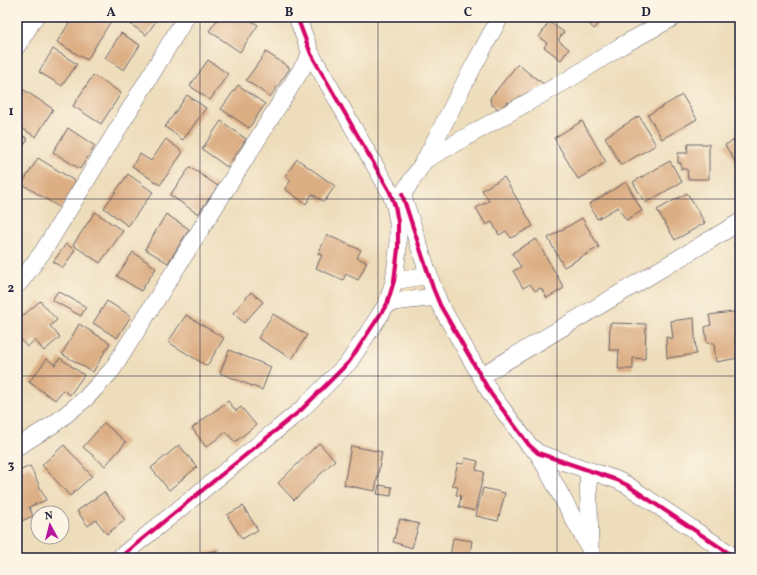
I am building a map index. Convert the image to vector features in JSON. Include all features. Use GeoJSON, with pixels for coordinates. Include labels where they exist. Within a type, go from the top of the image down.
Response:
{"type":"FeatureCollection","features":[{"type":"Feature","properties":{"kind":"street"},"geometry":{"type":"LineString","coordinates":[[17,46],[35,17]]}},
{"type":"Feature","properties":{"kind":"street"},"geometry":{"type":"LineString","coordinates":[[17,285],[44,250],[186,17]]}},
{"type":"Feature","properties":{"kind":"street"},"geometry":{"type":"LineString","coordinates":[[297,17],[311,54],[390,192],[398,200],[429,275],[436,297],[491,394],[529,445],[538,453],[592,554]]}},
{"type":"Feature","properties":{"kind":"street"},"geometry":{"type":"LineString","coordinates":[[119,558],[301,410],[349,362],[386,304],[394,281],[398,249],[398,200],[425,160],[500,17]]}},
{"type":"Feature","properties":{"kind":"street"},"geometry":{"type":"LineString","coordinates":[[425,160],[571,78],[621,46],[674,17]]}},
{"type":"Feature","properties":{"kind":"street"},"geometry":{"type":"LineString","coordinates":[[17,448],[54,424],[85,399],[112,370],[311,54]]}},
{"type":"Feature","properties":{"kind":"street"},"geometry":{"type":"LineString","coordinates":[[481,376],[740,222]]}},
{"type":"Feature","properties":{"kind":"street"},"geometry":{"type":"LineString","coordinates":[[394,281],[429,275]]}},
{"type":"Feature","properties":{"kind":"street"},"geometry":{"type":"LineString","coordinates":[[386,304],[436,297]]}},
{"type":"Feature","properties":{"kind":"street"},"geometry":{"type":"LineString","coordinates":[[538,453],[617,480],[627,485],[736,558]]}},
{"type":"Feature","properties":{"kind":"street"},"geometry":{"type":"LineString","coordinates":[[588,470],[592,554]]}},
{"type":"Feature","properties":{"kind":"building"},"geometry":{"type":"Polygon","coordinates":[[[73,17],[104,17],[111,21],[87,60],[57,42],[73,17]]]}},
{"type":"Feature","properties":{"kind":"building"},"geometry":{"type":"Polygon","coordinates":[[[129,17],[159,17],[146,35],[126,21],[129,17]]]}},
{"type":"Feature","properties":{"kind":"building"},"geometry":{"type":"Polygon","coordinates":[[[219,17],[246,17],[258,25],[240,52],[209,31],[219,17]]]}},
{"type":"Feature","properties":{"kind":"building"},"geometry":{"type":"Polygon","coordinates":[[[582,17],[605,17],[594,29],[582,17]]]}},
{"type":"Feature","properties":{"kind":"building"},"geometry":{"type":"Polygon","coordinates":[[[549,22],[564,32],[558,40],[569,49],[561,60],[544,47],[547,43],[539,37],[549,22]]]}},
{"type":"Feature","properties":{"kind":"building"},"geometry":{"type":"Polygon","coordinates":[[[121,33],[140,45],[124,70],[105,58],[121,33]]]}},
{"type":"Feature","properties":{"kind":"building"},"geometry":{"type":"Polygon","coordinates":[[[53,49],[77,64],[62,86],[39,72],[53,49]]]}},
{"type":"Feature","properties":{"kind":"building"},"geometry":{"type":"Polygon","coordinates":[[[266,52],[290,68],[270,97],[246,80],[266,52]]]}},
{"type":"Feature","properties":{"kind":"building"},"geometry":{"type":"Polygon","coordinates":[[[208,60],[228,74],[210,100],[190,86],[208,60]]]}},
{"type":"Feature","properties":{"kind":"building"},"geometry":{"type":"Polygon","coordinates":[[[518,64],[544,84],[516,105],[507,102],[500,110],[491,104],[490,98],[518,64]]]}},
{"type":"Feature","properties":{"kind":"building"},"geometry":{"type":"Polygon","coordinates":[[[93,75],[121,93],[101,124],[73,106],[93,75]]]}},
{"type":"Feature","properties":{"kind":"building"},"geometry":{"type":"Polygon","coordinates":[[[238,85],[265,104],[249,128],[221,109],[238,85]]]}},
{"type":"Feature","properties":{"kind":"building"},"geometry":{"type":"Polygon","coordinates":[[[21,88],[53,109],[36,137],[17,125],[17,94],[21,88]]]}},
{"type":"Feature","properties":{"kind":"building"},"geometry":{"type":"Polygon","coordinates":[[[187,95],[206,108],[183,140],[165,127],[187,95]]]}},
{"type":"Feature","properties":{"kind":"building"},"geometry":{"type":"Polygon","coordinates":[[[682,95],[697,119],[662,139],[648,115],[682,95]]]}},
{"type":"Feature","properties":{"kind":"building"},"geometry":{"type":"Polygon","coordinates":[[[639,116],[656,145],[621,165],[605,137],[639,116]]]}},
{"type":"Feature","properties":{"kind":"building"},"geometry":{"type":"Polygon","coordinates":[[[221,121],[246,139],[227,167],[202,149],[221,121]]]}},
{"type":"Feature","properties":{"kind":"building"},"geometry":{"type":"Polygon","coordinates":[[[582,121],[606,162],[578,179],[554,138],[582,121]]]}},
{"type":"Feature","properties":{"kind":"building"},"geometry":{"type":"Polygon","coordinates":[[[68,128],[95,146],[80,169],[53,152],[68,128]]]}},
{"type":"Feature","properties":{"kind":"building"},"geometry":{"type":"Polygon","coordinates":[[[17,132],[28,139],[17,156],[17,132]]]}},
{"type":"Feature","properties":{"kind":"building"},"geometry":{"type":"Polygon","coordinates":[[[740,137],[740,170],[725,145],[740,137]]]}},
{"type":"Feature","properties":{"kind":"building"},"geometry":{"type":"Polygon","coordinates":[[[166,139],[183,152],[160,185],[132,166],[140,154],[151,161],[166,139]]]}},
{"type":"Feature","properties":{"kind":"building"},"geometry":{"type":"Polygon","coordinates":[[[688,144],[709,144],[709,179],[688,179],[687,169],[681,169],[681,163],[678,163],[678,153],[687,153],[688,144]]]}},
{"type":"Feature","properties":{"kind":"building"},"geometry":{"type":"Polygon","coordinates":[[[38,158],[78,183],[62,209],[22,184],[38,158]]]}},
{"type":"Feature","properties":{"kind":"building"},"geometry":{"type":"Polygon","coordinates":[[[297,159],[335,186],[324,202],[312,194],[306,204],[285,189],[291,180],[285,176],[297,159]]]}},
{"type":"Feature","properties":{"kind":"building"},"geometry":{"type":"Polygon","coordinates":[[[670,161],[682,182],[645,203],[633,182],[670,161]]]}},
{"type":"Feature","properties":{"kind":"building"},"geometry":{"type":"Polygon","coordinates":[[[190,167],[218,186],[198,214],[170,195],[190,167]]]}},
{"type":"Feature","properties":{"kind":"building"},"geometry":{"type":"Polygon","coordinates":[[[128,174],[153,192],[128,226],[104,208],[128,174]]]}},
{"type":"Feature","properties":{"kind":"building"},"geometry":{"type":"Polygon","coordinates":[[[504,177],[533,226],[511,238],[506,231],[499,235],[492,222],[486,225],[476,208],[489,201],[482,190],[504,177]]]}},
{"type":"Feature","properties":{"kind":"building"},"geometry":{"type":"Polygon","coordinates":[[[626,182],[642,211],[626,220],[618,207],[597,219],[589,204],[626,182]]]}},
{"type":"Feature","properties":{"kind":"building"},"geometry":{"type":"Polygon","coordinates":[[[687,193],[705,223],[675,240],[657,210],[687,193]]]}},
{"type":"Feature","properties":{"kind":"building"},"geometry":{"type":"Polygon","coordinates":[[[95,212],[123,231],[100,263],[73,245],[95,212]]]}},
{"type":"Feature","properties":{"kind":"building"},"geometry":{"type":"Polygon","coordinates":[[[166,214],[189,229],[168,263],[145,249],[166,214]]]}},
{"type":"Feature","properties":{"kind":"building"},"geometry":{"type":"Polygon","coordinates":[[[582,218],[599,247],[564,267],[548,238],[582,218]]]}},
{"type":"Feature","properties":{"kind":"building"},"geometry":{"type":"Polygon","coordinates":[[[327,235],[361,250],[357,258],[367,262],[358,280],[346,274],[343,280],[316,268],[322,255],[318,254],[327,235]]]}},
{"type":"Feature","properties":{"kind":"building"},"geometry":{"type":"Polygon","coordinates":[[[536,239],[564,288],[547,298],[541,288],[535,291],[530,284],[523,288],[513,271],[521,267],[512,253],[536,239]]]}},
{"type":"Feature","properties":{"kind":"building"},"geometry":{"type":"Polygon","coordinates":[[[66,244],[75,250],[63,268],[53,262],[66,244]]]}},
{"type":"Feature","properties":{"kind":"building"},"geometry":{"type":"Polygon","coordinates":[[[133,252],[156,268],[141,291],[117,276],[133,252]]]}},
{"type":"Feature","properties":{"kind":"building"},"geometry":{"type":"Polygon","coordinates":[[[58,291],[86,307],[81,316],[52,300],[58,291]]]}},
{"type":"Feature","properties":{"kind":"building"},"geometry":{"type":"Polygon","coordinates":[[[251,292],[263,302],[244,323],[233,313],[251,292]]]}},
{"type":"Feature","properties":{"kind":"building"},"geometry":{"type":"Polygon","coordinates":[[[40,301],[57,320],[50,326],[60,337],[44,351],[35,340],[27,347],[17,335],[17,321],[40,301]]]}},
{"type":"Feature","properties":{"kind":"building"},"geometry":{"type":"Polygon","coordinates":[[[107,301],[131,316],[117,338],[93,323],[107,301]]]}},
{"type":"Feature","properties":{"kind":"building"},"geometry":{"type":"Polygon","coordinates":[[[740,311],[740,344],[738,344],[739,358],[716,362],[714,343],[707,343],[705,327],[711,325],[709,315],[740,311]]]}},
{"type":"Feature","properties":{"kind":"building"},"geometry":{"type":"Polygon","coordinates":[[[273,314],[307,335],[292,359],[258,338],[273,314]]]}},
{"type":"Feature","properties":{"kind":"building"},"geometry":{"type":"Polygon","coordinates":[[[186,315],[224,338],[207,366],[168,342],[186,315]]]}},
{"type":"Feature","properties":{"kind":"building"},"geometry":{"type":"Polygon","coordinates":[[[694,318],[696,354],[667,358],[666,337],[673,339],[671,321],[694,318]]]}},
{"type":"Feature","properties":{"kind":"building"},"geometry":{"type":"Polygon","coordinates":[[[610,323],[646,324],[645,359],[633,358],[633,369],[618,369],[619,350],[609,350],[610,323]]]}},
{"type":"Feature","properties":{"kind":"building"},"geometry":{"type":"Polygon","coordinates":[[[79,324],[110,343],[93,372],[62,354],[79,324]]]}},
{"type":"Feature","properties":{"kind":"building"},"geometry":{"type":"Polygon","coordinates":[[[229,350],[271,367],[262,390],[220,373],[229,350]]]}},
{"type":"Feature","properties":{"kind":"building"},"geometry":{"type":"Polygon","coordinates":[[[60,358],[84,375],[70,395],[63,390],[55,400],[29,382],[47,359],[55,365],[60,358]]]}},
{"type":"Feature","properties":{"kind":"building"},"geometry":{"type":"Polygon","coordinates":[[[228,401],[236,411],[241,407],[256,425],[235,442],[226,432],[206,447],[192,428],[228,401]]]}},
{"type":"Feature","properties":{"kind":"building"},"geometry":{"type":"Polygon","coordinates":[[[104,423],[126,442],[105,466],[83,447],[104,423]]]}},
{"type":"Feature","properties":{"kind":"building"},"geometry":{"type":"Polygon","coordinates":[[[319,443],[335,460],[294,500],[278,483],[319,443]]]}},
{"type":"Feature","properties":{"kind":"building"},"geometry":{"type":"Polygon","coordinates":[[[64,445],[92,476],[70,496],[42,465],[64,445]]]}},
{"type":"Feature","properties":{"kind":"building"},"geometry":{"type":"Polygon","coordinates":[[[179,445],[197,467],[169,490],[151,468],[179,445]]]}},
{"type":"Feature","properties":{"kind":"building"},"geometry":{"type":"Polygon","coordinates":[[[351,446],[382,452],[375,491],[344,485],[351,446]]]}},
{"type":"Feature","properties":{"kind":"building"},"geometry":{"type":"Polygon","coordinates":[[[465,458],[478,461],[476,470],[484,472],[475,511],[459,507],[461,496],[456,495],[458,487],[452,486],[458,463],[463,464],[465,458]]]}},
{"type":"Feature","properties":{"kind":"building"},"geometry":{"type":"Polygon","coordinates":[[[30,466],[46,500],[30,505],[30,517],[17,523],[17,480],[22,478],[19,471],[30,466]]]}},
{"type":"Feature","properties":{"kind":"building"},"geometry":{"type":"Polygon","coordinates":[[[379,485],[392,487],[391,496],[377,494],[379,485]]]}},
{"type":"Feature","properties":{"kind":"building"},"geometry":{"type":"Polygon","coordinates":[[[483,488],[505,493],[498,521],[476,516],[483,488]]]}},
{"type":"Feature","properties":{"kind":"building"},"geometry":{"type":"Polygon","coordinates":[[[104,492],[125,520],[107,534],[96,520],[88,526],[77,511],[104,492]]]}},
{"type":"Feature","properties":{"kind":"building"},"geometry":{"type":"Polygon","coordinates":[[[243,506],[258,530],[242,539],[227,515],[243,506]]]}},
{"type":"Feature","properties":{"kind":"building"},"geometry":{"type":"Polygon","coordinates":[[[400,519],[419,524],[412,548],[393,542],[400,519]]]}},
{"type":"Feature","properties":{"kind":"building"},"geometry":{"type":"Polygon","coordinates":[[[453,538],[472,541],[469,558],[450,558],[453,538]]]}},
{"type":"Feature","properties":{"kind":"building"},"geometry":{"type":"Polygon","coordinates":[[[219,550],[220,558],[188,558],[188,557],[219,550]]]}},
{"type":"Feature","properties":{"kind":"cycle path"},"geometry":{"type":"LineString","coordinates":[[119,558],[301,410],[349,362],[387,304],[394,281],[398,249],[398,222],[395,206],[390,192],[311,54],[297,17]]}},
{"type":"Feature","properties":{"kind":"cycle path"},"geometry":{"type":"LineString","coordinates":[[402,194],[440,305],[491,394],[529,445],[538,453],[617,480],[627,485],[736,558]]}}]}
